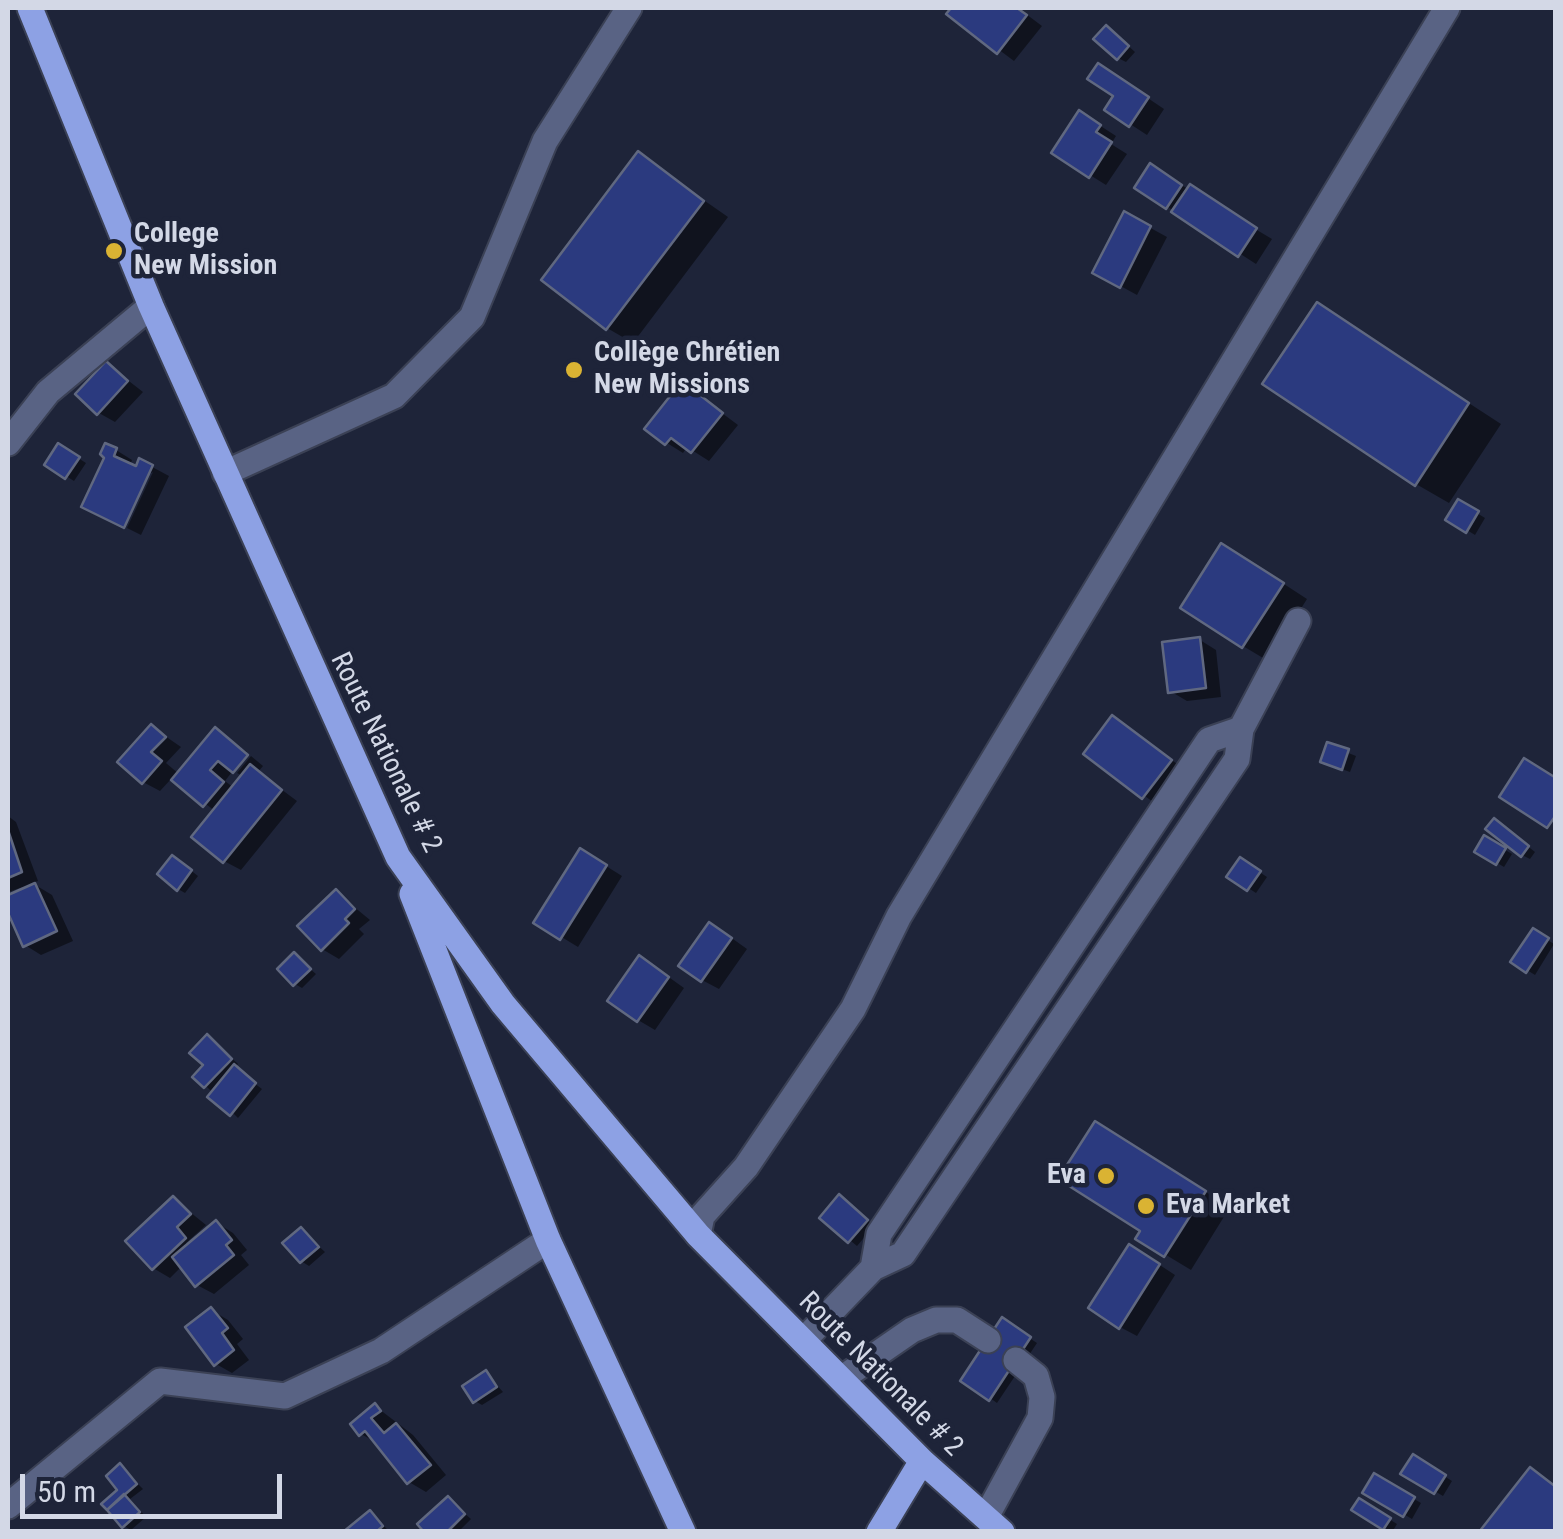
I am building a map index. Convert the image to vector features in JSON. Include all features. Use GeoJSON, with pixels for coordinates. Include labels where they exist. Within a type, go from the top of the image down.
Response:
{"type":"FeatureCollection","features":[{"type":"Feature","properties":{"kind":"main road","name":"Route Nationale # 2"},"geometry":{"type":"LineString","coordinates":[[30,8],[151,306],[398,857],[504,1004],[698,1235],[922,1461],[994,1524]]}},
{"type":"Feature","properties":{"kind":"main road"},"geometry":{"type":"LineString","coordinates":[[398,857],[548,1240],[682,1532]]}},
{"type":"Feature","properties":{"kind":"main road"},"geometry":{"type":"LineString","coordinates":[[880,1532],[922,1461]]}},
{"type":"Feature","properties":{"kind":"street"},"geometry":{"type":"LineString","coordinates":[[225,473],[394,396],[472,317],[544,141],[629,8]]}},
{"type":"Feature","properties":{"kind":"street"},"geometry":{"type":"LineString","coordinates":[[698,1235],[702,1216],[746,1167],[853,1009],[899,916],[1447,8]]}},
{"type":"Feature","properties":{"kind":"street"},"geometry":{"type":"LineString","coordinates":[[8,443],[48,392],[151,306]]}},
{"type":"Feature","properties":{"kind":"street"},"geometry":{"type":"LineString","coordinates":[[803,1341],[874,1268],[879,1234],[1209,740],[1240,729],[1298,621]]}},
{"type":"Feature","properties":{"kind":"street"},"geometry":{"type":"LineString","coordinates":[[8,1506],[160,1381],[285,1396],[380,1351],[548,1240]]}},
{"type":"Feature","properties":{"kind":"street"},"geometry":{"type":"LineString","coordinates":[[841,1379],[912,1330],[936,1320],[957,1320],[988,1340]]}},
{"type":"Feature","properties":{"kind":"street"},"geometry":{"type":"LineString","coordinates":[[994,1524],[1040,1418],[1042,1398],[1036,1376],[1016,1360]]}},
{"type":"Feature","properties":{"kind":"building"},"geometry":{"type":"Polygon","coordinates":[[[951,8],[1017,8],[1027,15],[997,54],[946,14],[951,8]]]}},
{"type":"Feature","properties":{"kind":"building"},"geometry":{"type":"Polygon","coordinates":[[[1106,25],[1129,46],[1117,60],[1093,39],[1106,25]]]}},
{"type":"Feature","properties":{"kind":"building"},"geometry":{"type":"Polygon","coordinates":[[[1098,63],[1149,97],[1129,127],[1104,110],[1113,96],[1087,79],[1098,63]]]}},
{"type":"Feature","properties":{"kind":"building"},"geometry":{"type":"Polygon","coordinates":[[[1079,110],[1101,125],[1096,132],[1112,142],[1089,178],[1051,153],[1079,110]]]}},
{"type":"Feature","properties":{"kind":"building"},"geometry":{"type":"Polygon","coordinates":[[[638,151],[704,201],[606,330],[541,280],[638,151]]]}},
{"type":"Feature","properties":{"kind":"building"},"geometry":{"type":"Polygon","coordinates":[[[1150,163],[1182,185],[1166,209],[1134,188],[1150,163]]]}},
{"type":"Feature","properties":{"kind":"building"},"geometry":{"type":"Polygon","coordinates":[[[1190,184],[1257,228],[1238,257],[1171,212],[1190,184]]]}},
{"type":"Feature","properties":{"kind":"building"},"geometry":{"type":"Polygon","coordinates":[[[1124,211],[1151,226],[1120,288],[1092,273],[1124,211]]]}},
{"type":"Feature","properties":{"kind":"building"},"geometry":{"type":"Polygon","coordinates":[[[1317,302],[1469,403],[1415,486],[1262,384],[1317,302]]]}},
{"type":"Feature","properties":{"kind":"building"},"geometry":{"type":"Polygon","coordinates":[[[106,361],[128,381],[97,415],[75,394],[106,361]]]}},
{"type":"Feature","properties":{"kind":"building"},"geometry":{"type":"Polygon","coordinates":[[[682,381],[723,413],[691,453],[671,438],[665,445],[644,429],[682,381]]]}},
{"type":"Feature","properties":{"kind":"building"},"geometry":{"type":"Polygon","coordinates":[[[58,443],[80,457],[65,479],[44,465],[58,443]]]}},
{"type":"Feature","properties":{"kind":"building"},"geometry":{"type":"Polygon","coordinates":[[[105,443],[117,448],[114,456],[136,466],[139,458],[153,465],[124,528],[81,507],[104,458],[100,454],[105,443]]]}},
{"type":"Feature","properties":{"kind":"building"},"geometry":{"type":"Polygon","coordinates":[[[1458,499],[1479,511],[1466,533],[1445,520],[1458,499]]]}},
{"type":"Feature","properties":{"kind":"building"},"geometry":{"type":"Polygon","coordinates":[[[1221,543],[1284,583],[1242,648],[1180,608],[1221,543]]]}},
{"type":"Feature","properties":{"kind":"building"},"geometry":{"type":"Polygon","coordinates":[[[1200,637],[1206,688],[1168,693],[1162,642],[1200,637]]]}},
{"type":"Feature","properties":{"kind":"building"},"geometry":{"type":"Polygon","coordinates":[[[1112,715],[1172,760],[1142,799],[1083,754],[1112,715]]]}},
{"type":"Feature","properties":{"kind":"building"},"geometry":{"type":"Polygon","coordinates":[[[151,724],[166,737],[151,752],[162,761],[142,784],[117,762],[151,724]]]}},
{"type":"Feature","properties":{"kind":"building"},"geometry":{"type":"Polygon","coordinates":[[[215,727],[248,755],[233,773],[218,761],[210,770],[224,782],[203,807],[171,780],[215,727]]]}},
{"type":"Feature","properties":{"kind":"building"},"geometry":{"type":"Polygon","coordinates":[[[1327,742],[1349,749],[1342,770],[1320,762],[1327,742]]]}},
{"type":"Feature","properties":{"kind":"building"},"geometry":{"type":"Polygon","coordinates":[[[1524,758],[1556,778],[1556,815],[1547,828],[1499,797],[1524,758]]]}},
{"type":"Feature","properties":{"kind":"building"},"geometry":{"type":"Polygon","coordinates":[[[250,764],[282,790],[223,863],[191,837],[250,764]]]}},
{"type":"Feature","properties":{"kind":"building"},"geometry":{"type":"Polygon","coordinates":[[[1494,818],[1529,846],[1521,857],[1485,829],[1494,818]]]}},
{"type":"Feature","properties":{"kind":"building"},"geometry":{"type":"Polygon","coordinates":[[[8,830],[22,872],[8,878],[8,830]]]}},
{"type":"Feature","properties":{"kind":"building"},"geometry":{"type":"Polygon","coordinates":[[[1484,835],[1506,848],[1496,865],[1474,852],[1484,835]]]}},
{"type":"Feature","properties":{"kind":"building"},"geometry":{"type":"Polygon","coordinates":[[[580,848],[607,865],[560,940],[533,923],[580,848]]]}},
{"type":"Feature","properties":{"kind":"building"},"geometry":{"type":"Polygon","coordinates":[[[172,855],[192,870],[177,891],[157,874],[172,855]]]}},
{"type":"Feature","properties":{"kind":"building"},"geometry":{"type":"Polygon","coordinates":[[[1240,857],[1261,871],[1247,891],[1226,877],[1240,857]]]}},
{"type":"Feature","properties":{"kind":"building"},"geometry":{"type":"Polygon","coordinates":[[[35,883],[57,931],[23,947],[8,913],[8,895],[35,883]]]}},
{"type":"Feature","properties":{"kind":"building"},"geometry":{"type":"Polygon","coordinates":[[[336,889],[355,909],[345,919],[349,923],[321,951],[297,926],[336,889]]]}},
{"type":"Feature","properties":{"kind":"building"},"geometry":{"type":"Polygon","coordinates":[[[709,922],[732,938],[701,982],[678,966],[709,922]]]}},
{"type":"Feature","properties":{"kind":"building"},"geometry":{"type":"Polygon","coordinates":[[[1533,928],[1549,938],[1526,973],[1510,962],[1533,928]]]}},
{"type":"Feature","properties":{"kind":"building"},"geometry":{"type":"Polygon","coordinates":[[[294,952],[311,969],[293,986],[277,969],[294,952]]]}},
{"type":"Feature","properties":{"kind":"building"},"geometry":{"type":"Polygon","coordinates":[[[639,955],[669,977],[637,1022],[607,1001],[639,955]]]}},
{"type":"Feature","properties":{"kind":"building"},"geometry":{"type":"Polygon","coordinates":[[[207,1034],[232,1059],[204,1088],[192,1077],[203,1065],[189,1053],[207,1034]]]}},
{"type":"Feature","properties":{"kind":"building"},"geometry":{"type":"Polygon","coordinates":[[[234,1064],[256,1083],[230,1116],[207,1097],[234,1064]]]}},
{"type":"Feature","properties":{"kind":"building"},"geometry":{"type":"Polygon","coordinates":[[[1095,1121],[1206,1191],[1164,1257],[1135,1239],[1140,1231],[1058,1179],[1095,1121]]]}},
{"type":"Feature","properties":{"kind":"building"},"geometry":{"type":"Polygon","coordinates":[[[839,1194],[868,1220],[848,1243],[819,1218],[839,1194]]]}},
{"type":"Feature","properties":{"kind":"building"},"geometry":{"type":"Polygon","coordinates":[[[173,1196],[191,1214],[177,1227],[186,1238],[152,1270],[125,1241],[173,1196]]]}},
{"type":"Feature","properties":{"kind":"building"},"geometry":{"type":"Polygon","coordinates":[[[216,1220],[232,1240],[226,1245],[234,1255],[195,1287],[172,1257],[216,1220]]]}},
{"type":"Feature","properties":{"kind":"building"},"geometry":{"type":"Polygon","coordinates":[[[301,1227],[319,1247],[300,1263],[282,1243],[301,1227]]]}},
{"type":"Feature","properties":{"kind":"building"},"geometry":{"type":"Polygon","coordinates":[[[1129,1244],[1160,1264],[1119,1329],[1088,1308],[1129,1244]]]}},
{"type":"Feature","properties":{"kind":"building"},"geometry":{"type":"Polygon","coordinates":[[[211,1307],[228,1328],[222,1333],[234,1350],[214,1366],[185,1327],[211,1307]]]}},
{"type":"Feature","properties":{"kind":"building"},"geometry":{"type":"Polygon","coordinates":[[[1002,1317],[1031,1337],[989,1401],[960,1381],[1002,1317]]]}},
{"type":"Feature","properties":{"kind":"building"},"geometry":{"type":"Polygon","coordinates":[[[486,1370],[497,1387],[473,1403],[462,1386],[486,1370]]]}},
{"type":"Feature","properties":{"kind":"building"},"geometry":{"type":"Polygon","coordinates":[[[375,1403],[381,1411],[371,1418],[384,1433],[396,1423],[431,1465],[407,1484],[365,1431],[359,1436],[350,1424],[375,1403]]]}},
{"type":"Feature","properties":{"kind":"building"},"geometry":{"type":"Polygon","coordinates":[[[1413,1454],[1446,1475],[1434,1494],[1400,1474],[1413,1454]]]}},
{"type":"Feature","properties":{"kind":"building"},"geometry":{"type":"Polygon","coordinates":[[[120,1463],[137,1484],[107,1510],[101,1504],[117,1490],[106,1476],[120,1463]]]}},
{"type":"Feature","properties":{"kind":"building"},"geometry":{"type":"Polygon","coordinates":[[[1530,1467],[1556,1487],[1556,1527],[1552,1532],[1479,1532],[1530,1467]]]}},
{"type":"Feature","properties":{"kind":"building"},"geometry":{"type":"Polygon","coordinates":[[[1374,1473],[1415,1497],[1403,1517],[1362,1493],[1374,1473]]]}},
{"type":"Feature","properties":{"kind":"building"},"geometry":{"type":"Polygon","coordinates":[[[124,1494],[140,1512],[122,1528],[107,1510],[124,1494]]]}},
{"type":"Feature","properties":{"kind":"building"},"geometry":{"type":"Polygon","coordinates":[[[448,1496],[465,1514],[447,1532],[424,1532],[417,1524],[448,1496]]]}},
{"type":"Feature","properties":{"kind":"building"},"geometry":{"type":"Polygon","coordinates":[[[1359,1498],[1391,1518],[1383,1530],[1351,1510],[1359,1498]]]}},
{"type":"Feature","properties":{"kind":"building"},"geometry":{"type":"Polygon","coordinates":[[[370,1510],[383,1526],[376,1532],[343,1532],[370,1510]]]}},
{"type":"Feature","properties":{"kind":"place","name":"College New Mission"},"geometry":{"type":"Point","coordinates":[114,251]}},
{"type":"Feature","properties":{"kind":"place","name":"Collège Chrétien New Missions"},"geometry":{"type":"Point","coordinates":[574,370]}},
{"type":"Feature","properties":{"kind":"place","name":"Eva"},"geometry":{"type":"Point","coordinates":[1106,1176]}},
{"type":"Feature","properties":{"kind":"place","name":"Eva Market"},"geometry":{"type":"Point","coordinates":[1146,1206]}}]}
